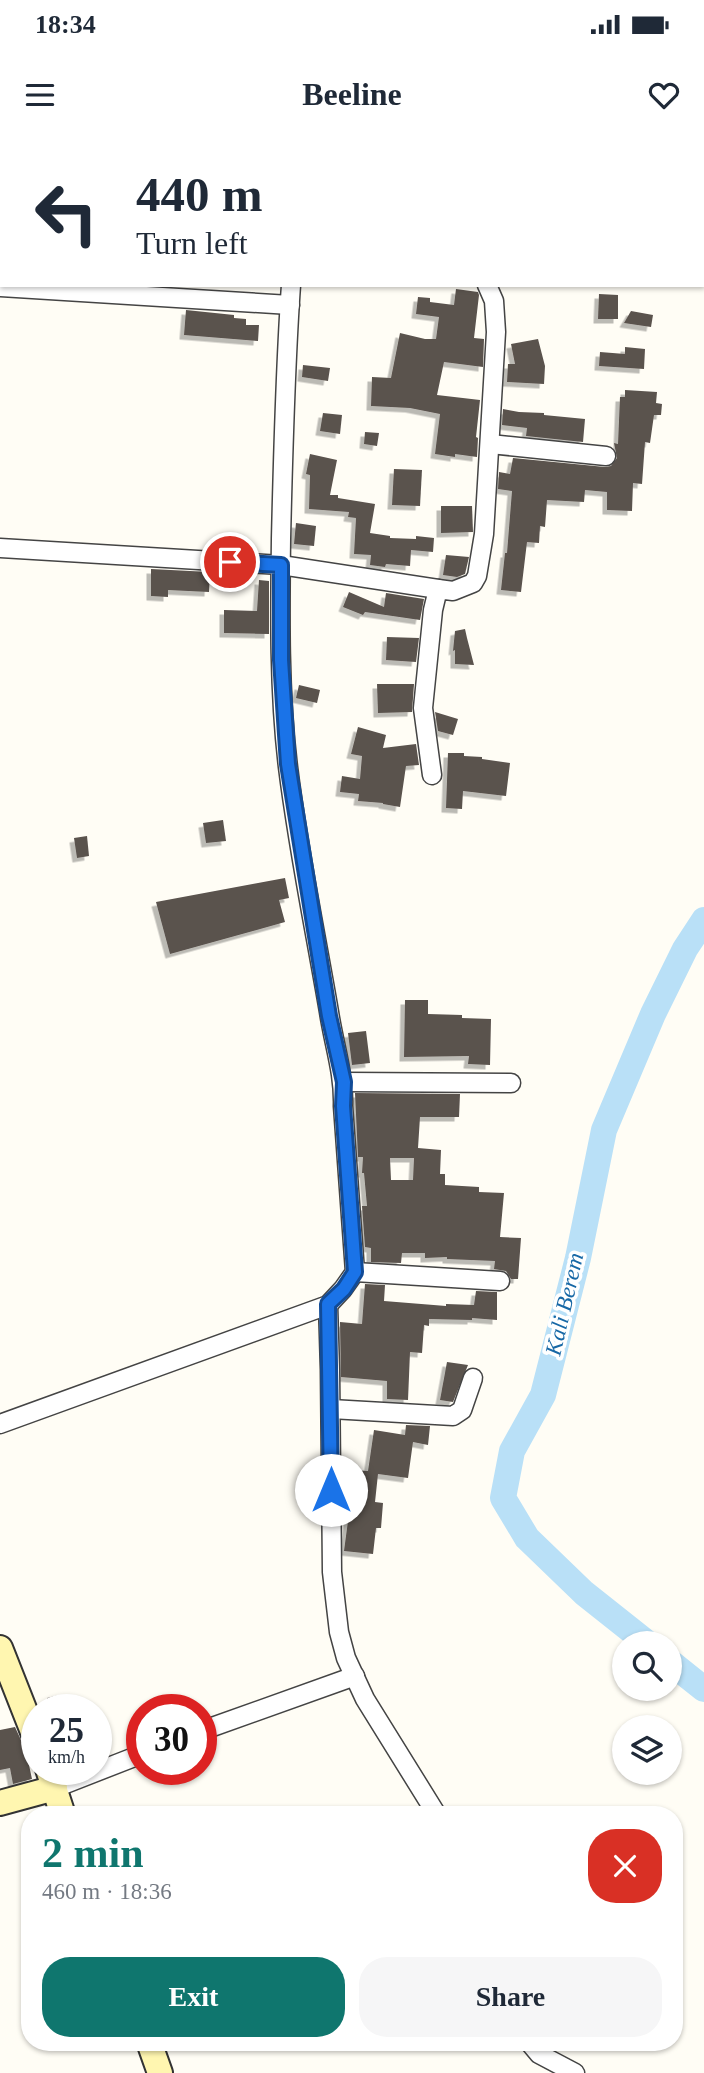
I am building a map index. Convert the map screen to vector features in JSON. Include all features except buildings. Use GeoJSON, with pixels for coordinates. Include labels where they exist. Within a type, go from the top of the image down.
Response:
{"type":"FeatureCollection","features":[{"type":"Feature","properties":{"kind":"street"},"geometry":{"type":"LineString","coordinates":[[0,287],[290,305]]}},
{"type":"Feature","properties":{"kind":"street"},"geometry":{"type":"LineString","coordinates":[[0,1424],[328,1304],[344,1289],[355,1272],[343,1106],[344,1082],[329,1016],[288,764],[281,660],[284,396],[291,287]]}},
{"type":"Feature","properties":{"kind":"street"},"geometry":{"type":"LineString","coordinates":[[0,548],[281,565],[453,591],[466,587],[473,583],[477,576],[484,534],[496,331],[494,301],[488,287]]}},
{"type":"Feature","properties":{"kind":"street"},"geometry":{"type":"LineString","coordinates":[[490,444],[607,456]]}},
{"type":"Feature","properties":{"kind":"street"},"geometry":{"type":"LineString","coordinates":[[432,775],[423,708],[433,610],[438,589]]}},
{"type":"Feature","properties":{"kind":"street"},"geometry":{"type":"LineString","coordinates":[[344,1082],[511,1083]]}},
{"type":"Feature","properties":{"kind":"street"},"geometry":{"type":"LineString","coordinates":[[355,1272],[500,1281]]}},
{"type":"Feature","properties":{"kind":"street"},"geometry":{"type":"LineString","coordinates":[[328,1304],[332,1572],[339,1632],[346,1658],[365,1699],[432,1806]]}},
{"type":"Feature","properties":{"kind":"street"},"geometry":{"type":"LineString","coordinates":[[331,1409],[453,1416],[462,1410],[473,1378]]}},
{"type":"Feature","properties":{"kind":"street"},"geometry":{"type":"LineString","coordinates":[[0,1648],[21,1701]]}},
{"type":"Feature","properties":{"kind":"street"},"geometry":{"type":"LineString","coordinates":[[217,1725],[355,1676]]}},
{"type":"Feature","properties":{"kind":"street"},"geometry":{"type":"LineString","coordinates":[[0,1803],[38,1785]]}},
{"type":"Feature","properties":{"kind":"street"},"geometry":{"type":"LineString","coordinates":[[53,1785],[60,1806]]}},
{"type":"Feature","properties":{"kind":"street"},"geometry":{"type":"LineString","coordinates":[[152,2051],[160,2073]]}},
{"type":"Feature","properties":{"kind":"street"},"geometry":{"type":"LineString","coordinates":[[537,2051],[575,2073]]}},
{"type":"Feature","properties":{"kind":"waterway","name":"Kali Berem"},"geometry":{"type":"LineString","coordinates":[[632,1631],[584,1593],[527,1538],[503,1498],[512,1451],[543,1395],[578,1258],[604,1130],[653,1014],[685,949],[704,920]]}},
{"type":"Feature","properties":{"kind":"waterway","name":"Kali Berem"},"geometry":{"type":"LineString","coordinates":[[682,1672],[704,1689]]}},
{"type":"Feature","properties":{"kind":"route"},"geometry":{"type":"LineString","coordinates":[[230,562],[281,565],[281,660],[288,764],[329,1016],[344,1082],[343,1106],[355,1272],[344,1289],[328,1304],[331,1490]]}}]}
